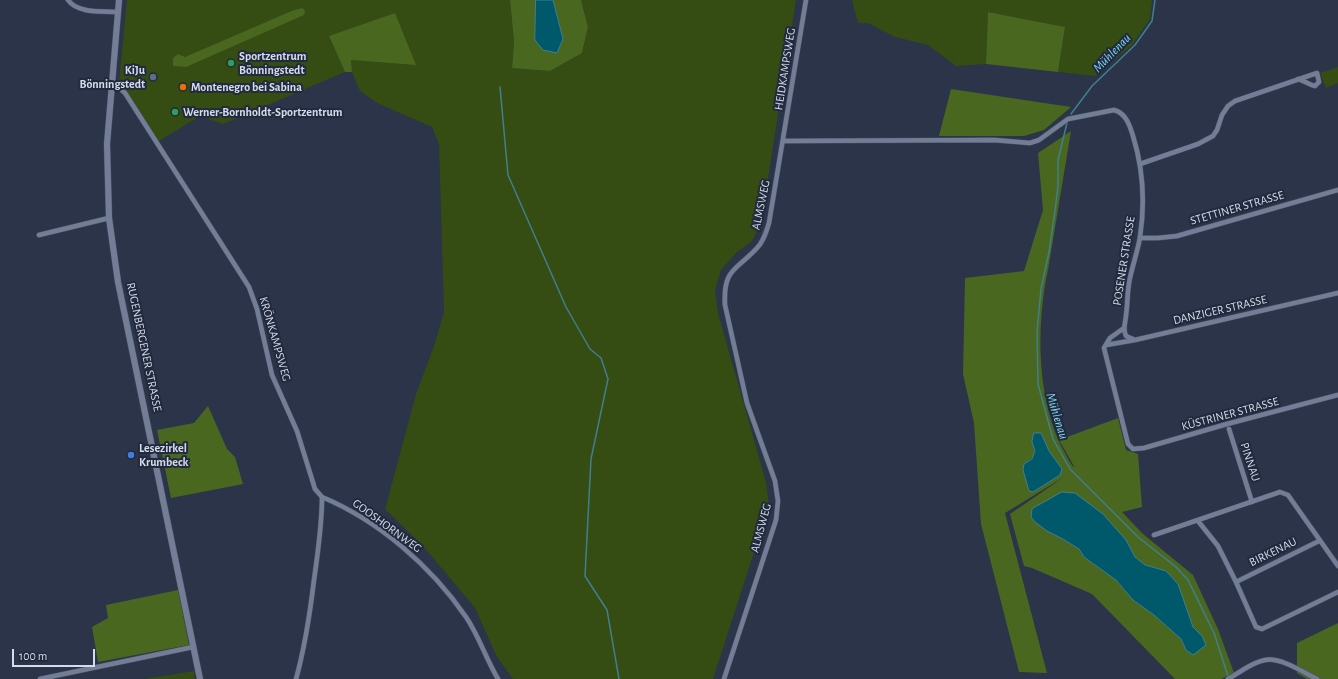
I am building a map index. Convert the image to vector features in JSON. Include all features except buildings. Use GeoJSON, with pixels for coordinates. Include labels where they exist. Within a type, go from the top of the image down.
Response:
{"type":"FeatureCollection","features":[{"type":"Feature","properties":{"kind":"main road","name":"RUGENBERGENER STRASSE"},"geometry":{"type":"LineString","coordinates":[[119,0],[107,144],[109,218],[118,282],[200,679]]}},
{"type":"Feature","properties":{"kind":"street"},"geometry":{"type":"LineString","coordinates":[[68,0],[72,5],[89,10],[118,14]]}},
{"type":"Feature","properties":{"kind":"street","name":"HEIDKAMPSWEG"},"geometry":{"type":"LineString","coordinates":[[783,141],[806,0]]}},
{"type":"Feature","properties":{"kind":"street"},"geometry":{"type":"LineString","coordinates":[[1140,164],[1198,144],[1213,136],[1217,130],[1222,115],[1228,106],[1235,101],[1298,79]]}},
{"type":"Feature","properties":{"kind":"street","name":"KRÖNKAMPSWEG"},"geometry":{"type":"LineString","coordinates":[[112,85],[116,85],[125,93],[249,287],[258,309],[272,375],[297,431],[315,489],[322,497]]}},
{"type":"Feature","properties":{"kind":"street","name":"POSENER STRASSE"},"geometry":{"type":"LineString","coordinates":[[783,141],[994,140],[1030,143],[1039,140],[1068,119],[1114,110],[1120,112],[1124,116],[1134,138],[1140,164],[1142,218],[1140,238],[1129,280],[1124,328]]}},
{"type":"Feature","properties":{"kind":"street","name":"ALMSWEG"},"geometry":{"type":"LineString","coordinates":[[724,679],[776,520],[778,500],[775,481],[747,403],[725,305],[724,292],[727,280],[734,268],[757,248],[765,237],[770,223],[783,141]]}},
{"type":"Feature","properties":{"kind":"street","name":"STETTINER STRASSE"},"geometry":{"type":"LineString","coordinates":[[1140,238],[1177,236],[1338,190]]}},
{"type":"Feature","properties":{"kind":"street"},"geometry":{"type":"LineString","coordinates":[[39,235],[109,218]]}},
{"type":"Feature","properties":{"kind":"street","name":"DANZIGER STRASSE"},"geometry":{"type":"LineString","coordinates":[[1106,345],[1135,340],[1338,294]]}},
{"type":"Feature","properties":{"kind":"street"},"geometry":{"type":"LineString","coordinates":[[1106,345],[1110,338],[1124,328],[1126,336],[1135,340]]}},
{"type":"Feature","properties":{"kind":"street","name":"KÜSTRINER STRASSE"},"geometry":{"type":"LineString","coordinates":[[1106,345],[1104,348],[1105,353],[1128,444],[1133,449],[1144,448],[1227,424],[1338,395]]}},
{"type":"Feature","properties":{"kind":"street","name":"PINNAU"},"geometry":{"type":"LineString","coordinates":[[1229,429],[1252,502]]}},
{"type":"Feature","properties":{"kind":"street"},"geometry":{"type":"LineString","coordinates":[[1154,535],[1280,492],[1288,495],[1338,566]]}},
{"type":"Feature","properties":{"kind":"street"},"geometry":{"type":"LineString","coordinates":[[296,679],[312,597],[322,516],[322,497]]}},
{"type":"Feature","properties":{"kind":"street","name":"GOOSHORNWEG"},"geometry":{"type":"LineString","coordinates":[[322,497],[337,503],[364,519],[412,554],[444,587],[466,618],[498,679]]}},
{"type":"Feature","properties":{"kind":"street"},"geometry":{"type":"LineString","coordinates":[[1198,521],[1218,546],[1256,627],[1262,629],[1338,592]]}},
{"type":"Feature","properties":{"kind":"street","name":"BIRKENAU"},"geometry":{"type":"LineString","coordinates":[[1236,582],[1319,541]]}},
{"type":"Feature","properties":{"kind":"street"},"geometry":{"type":"LineString","coordinates":[[40,679],[193,647]]}},
{"type":"Feature","properties":{"kind":"street"},"geometry":{"type":"LineString","coordinates":[[1230,678],[1264,660],[1272,659],[1280,661],[1317,679]]}},
{"type":"Feature","properties":{"kind":"green space"},"geometry":{"type":"Polygon","coordinates":[[[127,0],[510,0],[514,42],[512,68],[550,71],[582,53],[588,27],[581,0],[796,0],[761,223],[752,241],[737,252],[721,270],[715,290],[718,313],[766,482],[769,506],[713,679],[513,679],[497,657],[475,608],[423,546],[385,509],[416,394],[434,346],[444,312],[439,144],[432,127],[377,103],[360,91],[352,72],[351,60],[329,36],[345,72],[223,124],[200,116],[159,141],[119,82],[127,0]]]}},
{"type":"Feature","properties":{"kind":"green space"},"geometry":{"type":"Polygon","coordinates":[[[510,0],[536,0],[535,40],[563,39],[553,0],[581,0],[588,27],[582,53],[550,71],[512,68],[514,42],[510,0]]]}},
{"type":"Feature","properties":{"kind":"green space"},"geometry":{"type":"Polygon","coordinates":[[[1152,0],[1150,19],[1132,45],[1095,76],[1058,72],[1065,27],[988,12],[986,64],[956,66],[928,45],[895,37],[868,23],[858,23],[852,1],[1152,0]]]}},
{"type":"Feature","properties":{"kind":"green space"},"geometry":{"type":"Polygon","coordinates":[[[303,8],[305,12],[304,15],[186,67],[173,66],[173,58],[178,54],[185,57],[294,10],[303,8]]]}},
{"type":"Feature","properties":{"kind":"green space"},"geometry":{"type":"Polygon","coordinates":[[[988,12],[1065,27],[1058,72],[986,64],[988,12]]]}},
{"type":"Feature","properties":{"kind":"green space"},"geometry":{"type":"Polygon","coordinates":[[[395,13],[416,65],[351,60],[352,72],[345,72],[329,36],[395,13]]]}},
{"type":"Feature","properties":{"kind":"green space"},"geometry":{"type":"Polygon","coordinates":[[[1338,67],[1338,83],[1326,88],[1320,73],[1338,67]]]}},
{"type":"Feature","properties":{"kind":"green space"},"geometry":{"type":"Polygon","coordinates":[[[951,89],[1071,107],[1044,130],[1024,136],[939,136],[951,89]]]}},
{"type":"Feature","properties":{"kind":"green space"},"geometry":{"type":"Polygon","coordinates":[[[1071,131],[1044,292],[1040,339],[1044,387],[1048,411],[1055,433],[1069,461],[1075,468],[1059,440],[1118,418],[1126,450],[1138,454],[1142,507],[1122,512],[1143,534],[1193,575],[1218,629],[1234,673],[1221,679],[1175,679],[1092,594],[1024,566],[1010,514],[1064,477],[1005,513],[1047,673],[1019,672],[981,524],[974,423],[963,374],[965,278],[1024,271],[1043,210],[1038,153],[1071,131]],[[1041,433],[1032,442],[1034,455],[1024,464],[1062,469],[1049,451],[1041,433]],[[1047,531],[1079,549],[1084,557],[1116,580],[1133,600],[1154,615],[1181,639],[1186,650],[1202,636],[1193,627],[1178,584],[1166,571],[1145,565],[1135,557],[1126,540],[1047,531]]]}},
{"type":"Feature","properties":{"kind":"green space"},"geometry":{"type":"Polygon","coordinates":[[[208,406],[227,449],[235,457],[243,484],[171,498],[157,430],[194,423],[208,406]]]}},
{"type":"Feature","properties":{"kind":"green space"},"geometry":{"type":"Polygon","coordinates":[[[178,590],[189,645],[98,662],[92,627],[108,618],[106,605],[178,590]]]}},
{"type":"Feature","properties":{"kind":"green space"},"geometry":{"type":"Polygon","coordinates":[[[1338,623],[1338,679],[1307,679],[1297,673],[1297,643],[1338,623]]]}},
{"type":"Feature","properties":{"kind":"green space"},"geometry":{"type":"Polygon","coordinates":[[[194,671],[195,679],[144,679],[194,671]]]}},
{"type":"Feature","properties":{"kind":"water"},"geometry":{"type":"Polygon","coordinates":[[[536,0],[553,0],[563,39],[557,53],[543,50],[535,40],[536,0]]]}},
{"type":"Feature","properties":{"kind":"water"},"geometry":{"type":"Polygon","coordinates":[[[1034,433],[1041,433],[1049,451],[1062,469],[1060,475],[1033,492],[1029,491],[1023,470],[1024,464],[1032,459],[1035,451],[1032,442],[1034,433]]]}},
{"type":"Feature","properties":{"kind":"water"},"geometry":{"type":"Polygon","coordinates":[[[1062,492],[1075,493],[1103,514],[1126,540],[1135,557],[1145,565],[1166,571],[1178,584],[1193,627],[1202,636],[1206,645],[1193,655],[1186,650],[1181,639],[1154,615],[1133,600],[1116,580],[1084,557],[1079,549],[1047,531],[1035,522],[1031,517],[1032,509],[1062,492]]]}},
{"type":"Feature","properties":{"kind":"waterway","name":"Mühlenau"},"geometry":{"type":"LineString","coordinates":[[1071,114],[1092,86],[1135,45],[1152,21],[1155,0]]}},
{"type":"Feature","properties":{"kind":"waterway"},"geometry":{"type":"LineString","coordinates":[[500,87],[508,175],[566,307],[590,349],[601,358],[608,379],[591,459],[585,576],[607,610],[619,679]]}},
{"type":"Feature","properties":{"kind":"waterway","name":"Mühlenau"},"geometry":{"type":"LineString","coordinates":[[1067,123],[1058,160],[1058,186],[1055,211],[1049,252],[1041,289],[1037,332],[1038,384],[1053,439],[1070,469],[1138,537],[1176,567],[1188,580],[1214,633],[1228,676]]}},
{"type":"Feature","properties":{"kind":"place","name":"Sportzentrum Bönningstedt"},"geometry":{"type":"Point","coordinates":[231,63]}},
{"type":"Feature","properties":{"kind":"place","name":"KiJu Bönningstedt"},"geometry":{"type":"Point","coordinates":[153,77]}},
{"type":"Feature","properties":{"kind":"place","name":"Montenegro bei Sabina"},"geometry":{"type":"Point","coordinates":[183,87]}},
{"type":"Feature","properties":{"kind":"place","name":"Werner-Bornholdt-Sportzentrum"},"geometry":{"type":"Point","coordinates":[175,112]}},
{"type":"Feature","properties":{"kind":"place","name":"Lesezirkel Krumbeck"},"geometry":{"type":"Point","coordinates":[131,455]}}]}
